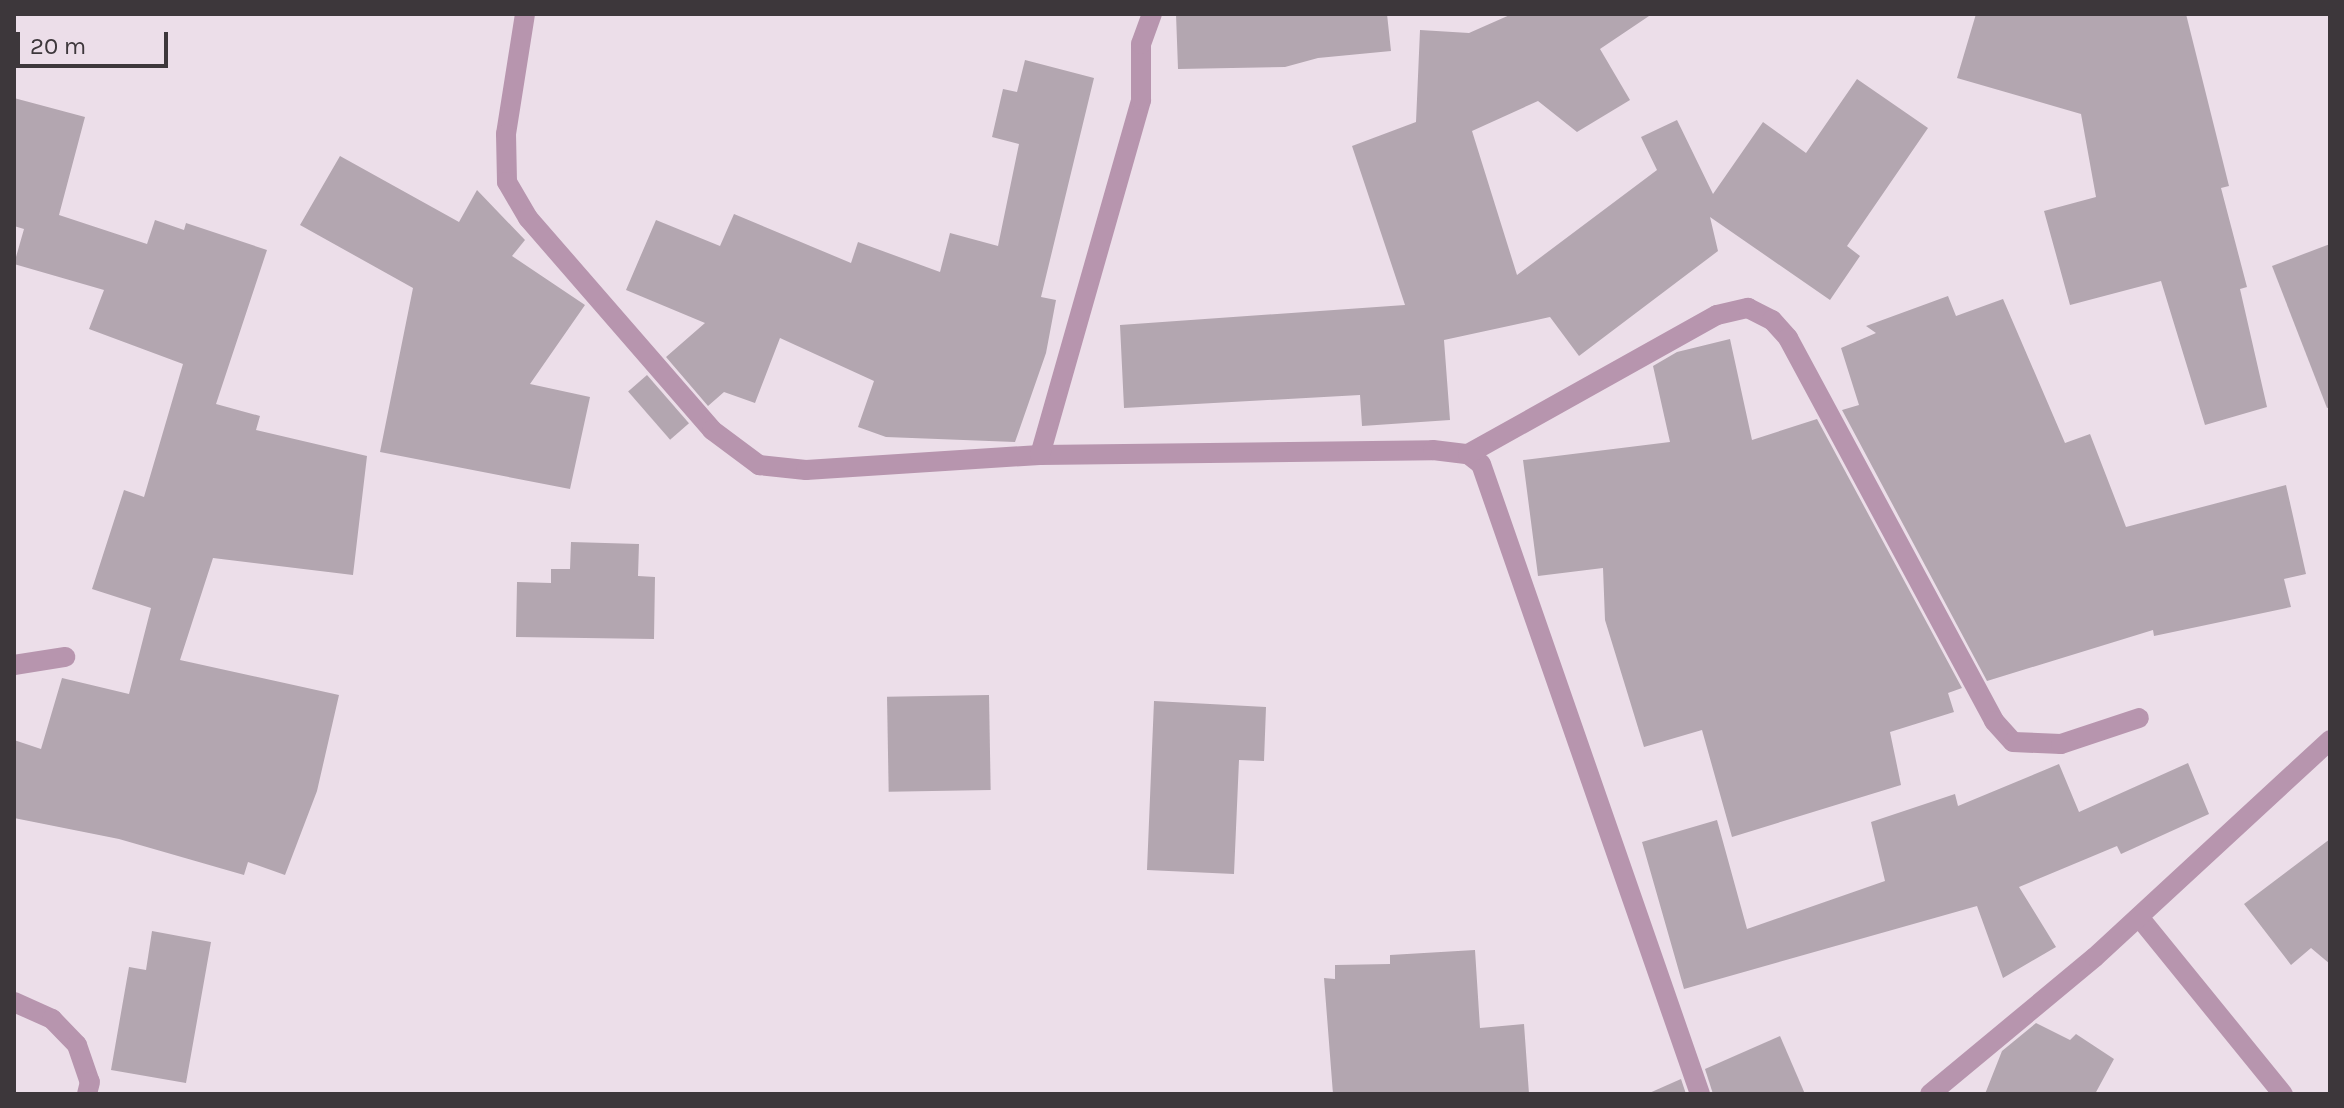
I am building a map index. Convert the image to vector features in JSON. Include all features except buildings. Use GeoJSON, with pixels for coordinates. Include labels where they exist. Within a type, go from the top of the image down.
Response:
{"type":"FeatureCollection","features":[{"type":"Feature","properties":{"kind":"street"},"geometry":{"type":"LineString","coordinates":[[525,14],[506,134],[507,182],[528,218],[712,430],[759,465],[806,470],[1040,455],[1433,450],[1468,454],[1717,315],[1748,308],[1772,320],[1788,338],[1994,721],[2013,742],[2061,744],[2139,718]]}},
{"type":"Feature","properties":{"kind":"street"},"geometry":{"type":"LineString","coordinates":[[1040,455],[1141,100],[1141,44],[1152,14]]}},
{"type":"Feature","properties":{"kind":"street"},"geometry":{"type":"LineString","coordinates":[[1468,454],[1488,478],[1700,1094]]}},
{"type":"Feature","properties":{"kind":"street"},"geometry":{"type":"LineString","coordinates":[[14,665],[65,657]]}},
{"type":"Feature","properties":{"kind":"street"},"geometry":{"type":"LineString","coordinates":[[1930,1094],[2139,917],[2330,740]]}},
{"type":"Feature","properties":{"kind":"street"},"geometry":{"type":"LineString","coordinates":[[2139,917],[2283,1094]]}},
{"type":"Feature","properties":{"kind":"street"},"geometry":{"type":"LineString","coordinates":[[14,1002],[52,1019],[77,1045],[90,1082],[87,1094]]}}]}
